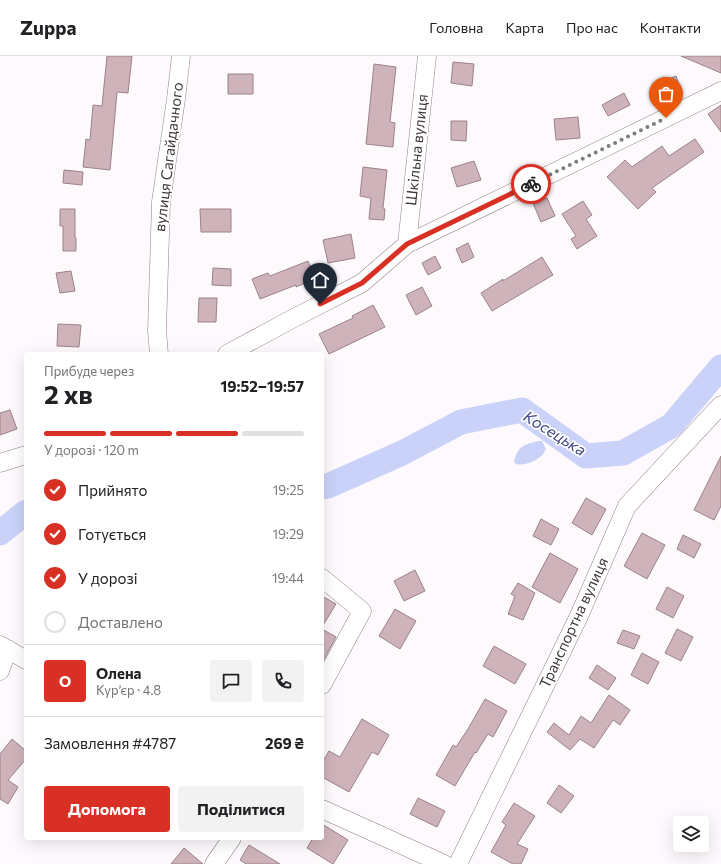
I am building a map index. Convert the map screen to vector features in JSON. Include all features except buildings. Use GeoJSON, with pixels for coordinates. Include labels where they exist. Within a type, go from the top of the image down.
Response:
{"type":"FeatureCollection","features":[{"type":"Feature","properties":{"kind":"street","name":"вулиця Сагайдачного"},"geometry":{"type":"LineString","coordinates":[[159,352],[157,331],[161,202],[181,56]]}},
{"type":"Feature","properties":{"kind":"street","name":"Шкільна вулиця"},"geometry":{"type":"LineString","coordinates":[[407,244],[426,56]]}},
{"type":"Feature","properties":{"kind":"street"},"geometry":{"type":"LineString","coordinates":[[231,352],[362,283],[407,244],[721,91]]}},
{"type":"Feature","properties":{"kind":"street","name":"Транспортна вулиця"},"geometry":{"type":"LineString","coordinates":[[458,864],[579,616],[627,506],[721,405]]}},
{"type":"Feature","properties":{"kind":"street"},"geometry":{"type":"LineString","coordinates":[[0,463],[24,456]]}},
{"type":"Feature","properties":{"kind":"street"},"geometry":{"type":"LineString","coordinates":[[324,580],[362,610],[324,682]]}},
{"type":"Feature","properties":{"kind":"street"},"geometry":{"type":"LineString","coordinates":[[0,671],[4,647],[24,659]]}},
{"type":"Feature","properties":{"kind":"street"},"geometry":{"type":"LineString","coordinates":[[324,810],[444,864]]}},
{"type":"Feature","properties":{"kind":"street"},"geometry":{"type":"LineString","coordinates":[[214,864],[231,840]]}},
{"type":"Feature","properties":{"kind":"water"},"geometry":{"type":"Polygon","coordinates":[[[538,441],[542,441],[546,449],[541,456],[533,461],[520,465],[514,462],[519,449],[538,441]]]}},
{"type":"Feature","properties":{"kind":"waterway","name":"Косецька"},"geometry":{"type":"LineString","coordinates":[[324,487],[402,453],[461,422],[522,410],[586,456],[623,453],[671,426],[721,367]]}},
{"type":"Feature","properties":{"kind":"waterway","name":"Косецька"},"geometry":{"type":"LineString","coordinates":[[0,533],[24,514]]}},
{"type":"Feature","properties":{"kind":"way so far"},"geometry":{"type":"LineString","coordinates":[[531,184],[666,118]]}},
{"type":"Feature","properties":{"kind":"route"},"geometry":{"type":"LineString","coordinates":[[320,304],[362,283],[407,244],[531,184]]}}]}
